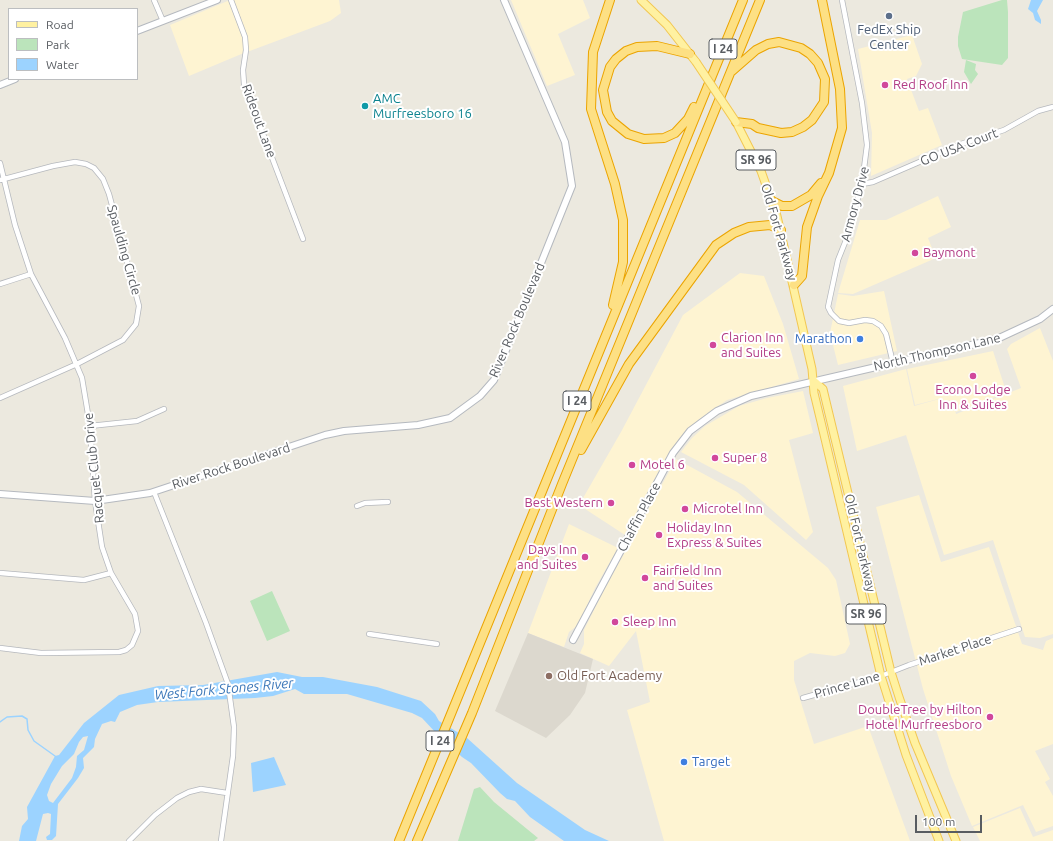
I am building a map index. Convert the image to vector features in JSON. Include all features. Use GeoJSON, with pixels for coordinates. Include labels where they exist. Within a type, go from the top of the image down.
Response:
{"type":"FeatureCollection","features":[{"type":"Feature","properties":{"kind":"highway"},"geometry":{"type":"LineString","coordinates":[[607,330],[623,262],[623,220],[615,184],[591,109],[593,52],[610,0]]}},
{"type":"Feature","properties":{"kind":"highway"},"geometry":{"type":"LineString","coordinates":[[604,20],[616,0]]}},
{"type":"Feature","properties":{"kind":"highway","name":"I 24"},"geometry":{"type":"LineString","coordinates":[[399,841],[743,0]]}},
{"type":"Feature","properties":{"kind":"highway","name":"I 24"},"geometry":{"type":"LineString","coordinates":[[417,841],[472,713],[562,484],[760,0]]}},
{"type":"Feature","properties":{"kind":"highway"},"geometry":{"type":"LineString","coordinates":[[794,285],[802,276],[807,227],[836,154],[842,128],[840,90],[822,0]]}},
{"type":"Feature","properties":{"kind":"highway"},"geometry":{"type":"LineString","coordinates":[[730,72],[756,50],[768,44],[779,42],[801,48],[810,54],[818,63],[825,80],[824,102],[812,120],[803,127],[792,132],[781,133],[758,128],[752,124],[736,122]]}},
{"type":"Feature","properties":{"kind":"highway"},"geometry":{"type":"LineString","coordinates":[[690,54],[647,45],[626,51],[616,59],[605,78],[603,90],[607,112],[618,128],[628,134],[651,140],[664,138],[681,128],[695,104],[703,98]]}},
{"type":"Feature","properties":{"kind":"highway"},"geometry":{"type":"LineString","coordinates":[[772,201],[782,206],[792,206],[811,195],[823,180],[836,154]]}},
{"type":"Feature","properties":{"kind":"highway"},"geometry":{"type":"LineString","coordinates":[[562,484],[629,364],[712,250],[727,237],[742,229],[764,225],[781,230]]}},
{"type":"Feature","properties":{"kind":"main road","name":"Old Fort Parkway"},"geometry":{"type":"LineString","coordinates":[[641,0],[667,25],[690,54],[736,122],[755,158],[772,201],[781,230],[794,285],[814,382],[814,393],[881,676],[906,755],[939,841]]}},
{"type":"Feature","properties":{"kind":"main road","name":"Old Fort Parkway"},"geometry":{"type":"LineString","coordinates":[[814,382],[823,389],[891,672],[915,743],[956,841]]}},
{"type":"Feature","properties":{"kind":"street"},"geometry":{"type":"LineString","coordinates":[[154,0],[163,21]]}},
{"type":"Feature","properties":{"kind":"street"},"geometry":{"type":"LineString","coordinates":[[138,31],[217,0]]}},
{"type":"Feature","properties":{"kind":"street","name":"Rideout Lane"},"geometry":{"type":"LineString","coordinates":[[231,0],[245,40],[246,50],[243,70],[244,84],[303,239]]}},
{"type":"Feature","properties":{"kind":"street","name":"River Rock Boulevard"},"geometry":{"type":"LineString","coordinates":[[0,494],[95,501],[154,492],[325,435],[344,431],[418,426],[450,418],[480,396],[494,380],[572,186],[565,142],[504,0]]}},
{"type":"Feature","properties":{"kind":"street","name":"Armory Drive"},"geometry":{"type":"LineString","coordinates":[[842,0],[863,108],[867,145],[862,184],[846,240],[838,260],[828,307],[831,313],[839,321],[850,323],[865,320],[873,321],[881,326],[886,334],[893,363]]}},
{"type":"Feature","properties":{"kind":"street"},"geometry":{"type":"LineString","coordinates":[[0,85],[12,80]]}},
{"type":"Feature","properties":{"kind":"street","name":"GO USA Court"},"geometry":{"type":"LineString","coordinates":[[862,184],[873,182],[961,144],[1004,130],[1038,111],[1053,107]]}},
{"type":"Feature","properties":{"kind":"street","name":"Spaulding Circle"},"geometry":{"type":"LineString","coordinates":[[0,398],[77,364],[123,340],[133,330],[138,316],[138,295],[103,179],[90,166],[76,162],[2,180]]}},
{"type":"Feature","properties":{"kind":"street","name":"Racquet Club Drive"},"geometry":{"type":"LineString","coordinates":[[0,163],[2,180],[21,246],[32,274],[77,364],[86,395],[90,426],[95,501],[102,547],[111,573],[135,614],[138,631],[135,641],[126,650],[119,652],[41,653],[0,648]]}},
{"type":"Feature","properties":{"kind":"street"},"geometry":{"type":"LineString","coordinates":[[0,284],[32,274]]}},
{"type":"Feature","properties":{"kind":"street","name":"North Thompson Lane"},"geometry":{"type":"LineString","coordinates":[[814,382],[997,339],[1040,319],[1053,309]]}},
{"type":"Feature","properties":{"kind":"street","name":"Chaffin Place"},"geometry":{"type":"LineString","coordinates":[[573,640],[673,453],[690,431],[717,411],[751,396],[814,382]]}},
{"type":"Feature","properties":{"kind":"street"},"geometry":{"type":"LineString","coordinates":[[90,426],[137,421],[164,409]]}},
{"type":"Feature","properties":{"kind":"street"},"geometry":{"type":"LineString","coordinates":[[154,492],[217,652],[226,679],[231,703],[234,727],[233,756],[221,841]]}},
{"type":"Feature","properties":{"kind":"street"},"geometry":{"type":"LineString","coordinates":[[357,506],[365,503],[388,502]]}},
{"type":"Feature","properties":{"kind":"street"},"geometry":{"type":"LineString","coordinates":[[0,574],[84,580],[111,573]]}},
{"type":"Feature","properties":{"kind":"street","name":"Market Place"},"geometry":{"type":"LineString","coordinates":[[891,672],[1019,629]]}},
{"type":"Feature","properties":{"kind":"street"},"geometry":{"type":"LineString","coordinates":[[369,634],[436,644]]}},
{"type":"Feature","properties":{"kind":"street","name":"Prince Lane"},"geometry":{"type":"LineString","coordinates":[[803,698],[891,672]]}},
{"type":"Feature","properties":{"kind":"street"},"geometry":{"type":"LineString","coordinates":[[129,841],[155,815],[177,798],[189,792],[201,790],[227,793]]}},
{"type":"Feature","properties":{"kind":"shaded area"},"geometry":{"type":"Polygon","coordinates":[[[230,0],[339,0],[341,13],[330,21],[239,55],[189,76],[170,25],[230,0]]]}},
{"type":"Feature","properties":{"kind":"shaded area"},"geometry":{"type":"Polygon","coordinates":[[[511,0],[583,0],[590,18],[558,34],[575,75],[547,86],[511,0]]]}},
{"type":"Feature","properties":{"kind":"shaded area"},"geometry":{"type":"Polygon","coordinates":[[[912,35],[922,64],[916,76],[907,79],[919,111],[928,108],[942,145],[871,176],[872,133],[858,49],[912,35]]]}},
{"type":"Feature","properties":{"kind":"shaded area"},"geometry":{"type":"Polygon","coordinates":[[[938,196],[951,227],[928,238],[936,258],[853,294],[838,293],[860,220],[886,220],[938,196]]]}},
{"type":"Feature","properties":{"kind":"shaded area"},"geometry":{"type":"Polygon","coordinates":[[[740,273],[764,276],[783,324],[799,379],[727,400],[698,420],[680,438],[666,458],[625,535],[579,505],[621,432],[683,315],[740,273]]]}},
{"type":"Feature","properties":{"kind":"shaded area"},"geometry":{"type":"Polygon","coordinates":[[[884,291],[897,351],[838,365],[830,333],[838,294],[853,296],[884,291]]]}},
{"type":"Feature","properties":{"kind":"shaded area"},"geometry":{"type":"Polygon","coordinates":[[[1040,328],[1053,361],[1053,634],[1040,638],[1025,637],[993,540],[944,555],[906,435],[857,451],[843,386],[906,369],[914,406],[950,396],[915,405],[907,369],[993,351],[1005,388],[1000,395],[956,412],[952,396],[956,414],[1021,388],[1007,349],[1011,344],[1040,328]]]}},
{"type":"Feature","properties":{"kind":"shaded area"},"geometry":{"type":"Polygon","coordinates":[[[803,391],[813,433],[789,440],[813,532],[806,540],[744,485],[681,452],[692,438],[705,426],[739,406],[767,398],[803,391]]]}},
{"type":"Feature","properties":{"kind":"shaded area"},"geometry":{"type":"Polygon","coordinates":[[[676,459],[737,492],[828,568],[836,580],[850,644],[845,653],[835,656],[810,653],[794,661],[794,680],[814,744],[868,726],[910,841],[664,841],[627,710],[650,702],[636,631],[609,666],[580,653],[584,644],[584,630],[604,590],[676,459]]]}},
{"type":"Feature","properties":{"kind":"shaded area"},"geometry":{"type":"Polygon","coordinates":[[[919,495],[941,562],[989,547],[1022,644],[1043,650],[1046,641],[1053,638],[1053,744],[1035,751],[1050,779],[1045,782],[1053,796],[1053,826],[1036,832],[1023,805],[972,826],[951,776],[923,689],[876,507],[919,495]]]}},
{"type":"Feature","properties":{"kind":"shaded area"},"geometry":{"type":"Polygon","coordinates":[[[569,524],[618,548],[595,588],[578,625],[569,632],[564,647],[528,633],[569,524]]]}},
{"type":"Feature","properties":{"kind":"shaded area","name":"Old Fort Academy"},"geometry":{"type":"Polygon","coordinates":[[[528,633],[593,659],[585,693],[570,715],[546,738],[495,711],[528,633]]]}},
{"type":"Feature","properties":{"kind":"shaded area"},"geometry":{"type":"Polygon","coordinates":[[[1020,808],[1033,837],[1053,830],[1053,841],[980,841],[973,827],[1020,808]]]}},
{"type":"Feature","properties":{"kind":"green space"},"geometry":{"type":"Polygon","coordinates":[[[1002,0],[1007,0],[1008,58],[1002,65],[962,59],[958,46],[958,37],[963,12],[1002,0]]]}},
{"type":"Feature","properties":{"kind":"green space"},"geometry":{"type":"Polygon","coordinates":[[[966,60],[976,64],[975,70],[978,74],[971,84],[964,72],[966,60]]]}},
{"type":"Feature","properties":{"kind":"green space"},"geometry":{"type":"Polygon","coordinates":[[[272,591],[290,631],[267,641],[250,601],[272,591]]]}},
{"type":"Feature","properties":{"kind":"green space"},"geometry":{"type":"Polygon","coordinates":[[[480,787],[494,802],[538,838],[534,841],[458,841],[474,789],[480,787]]]}},
{"type":"Feature","properties":{"kind":"water"},"geometry":{"type":"Polygon","coordinates":[[[1031,0],[1043,0],[1037,11],[1041,24],[1035,20],[1033,13],[1028,9],[1031,0]]]}},
{"type":"Feature","properties":{"kind":"water","name":"West Fork Stones River"},"geometry":{"type":"Polygon","coordinates":[[[277,672],[302,677],[323,677],[377,687],[421,701],[435,714],[439,721],[467,738],[517,783],[585,830],[609,841],[564,841],[530,817],[515,801],[507,799],[471,763],[462,757],[422,718],[412,713],[347,694],[304,694],[295,689],[273,696],[255,698],[158,702],[137,705],[120,712],[115,722],[111,721],[102,724],[95,739],[94,747],[83,758],[84,768],[58,804],[56,836],[52,840],[47,840],[46,837],[50,834],[51,814],[48,813],[43,814],[36,841],[19,841],[22,826],[28,819],[27,807],[55,756],[59,755],[84,723],[119,695],[158,686],[203,685],[277,672]],[[88,736],[83,737],[79,742],[74,754],[62,766],[51,784],[47,795],[49,801],[53,803],[72,778],[76,767],[77,756],[84,750],[88,736]]]}},
{"type":"Feature","properties":{"kind":"water"},"geometry":{"type":"Polygon","coordinates":[[[274,757],[286,785],[253,792],[251,763],[274,757]]]}},
{"type":"Feature","properties":{"kind":"waterway"},"geometry":{"type":"LineString","coordinates":[[0,722],[7,717],[22,716],[27,719],[28,730],[34,741],[55,756]]}},
{"type":"Feature","properties":{"kind":"place","name":"FedEx Ship Center"},"geometry":{"type":"Point","coordinates":[889,16]}},
{"type":"Feature","properties":{"kind":"place","name":"Red Roof Inn"},"geometry":{"type":"Point","coordinates":[885,85]}},
{"type":"Feature","properties":{"kind":"place","name":"AMC Murfreesboro 16"},"geometry":{"type":"Point","coordinates":[365,106]}},
{"type":"Feature","properties":{"kind":"place","name":"Baymont"},"geometry":{"type":"Point","coordinates":[915,253]}},
{"type":"Feature","properties":{"kind":"place","name":"Marathon"},"geometry":{"type":"Point","coordinates":[860,339]}},
{"type":"Feature","properties":{"kind":"place","name":"Clarion Inn and Suites"},"geometry":{"type":"Point","coordinates":[713,345]}},
{"type":"Feature","properties":{"kind":"place","name":"Econo Lodge Inn & Suites"},"geometry":{"type":"Point","coordinates":[973,376]}},
{"type":"Feature","properties":{"kind":"place","name":"Super 8"},"geometry":{"type":"Point","coordinates":[715,458]}},
{"type":"Feature","properties":{"kind":"place","name":"Motel 6"},"geometry":{"type":"Point","coordinates":[632,465]}},
{"type":"Feature","properties":{"kind":"place","name":"Best Western"},"geometry":{"type":"Point","coordinates":[611,503]}},
{"type":"Feature","properties":{"kind":"place","name":"Microtel Inn"},"geometry":{"type":"Point","coordinates":[685,509]}},
{"type":"Feature","properties":{"kind":"place","name":"Holiday Inn Express & Suites"},"geometry":{"type":"Point","coordinates":[659,535]}},
{"type":"Feature","properties":{"kind":"place","name":"Days Inn and Suites"},"geometry":{"type":"Point","coordinates":[585,557]}},
{"type":"Feature","properties":{"kind":"place","name":"Fairfield Inn and Suites"},"geometry":{"type":"Point","coordinates":[645,578]}},
{"type":"Feature","properties":{"kind":"place","name":"Sleep Inn"},"geometry":{"type":"Point","coordinates":[615,622]}},
{"type":"Feature","properties":{"kind":"place","name":"Old Fort Academy"},"geometry":{"type":"Point","coordinates":[549,676]}},
{"type":"Feature","properties":{"kind":"place","name":"DoubleTree by Hilton Hotel Murfreesboro"},"geometry":{"type":"Point","coordinates":[990,717]}},
{"type":"Feature","properties":{"kind":"place","name":"Target"},"geometry":{"type":"Point","coordinates":[684,762]}}]}
